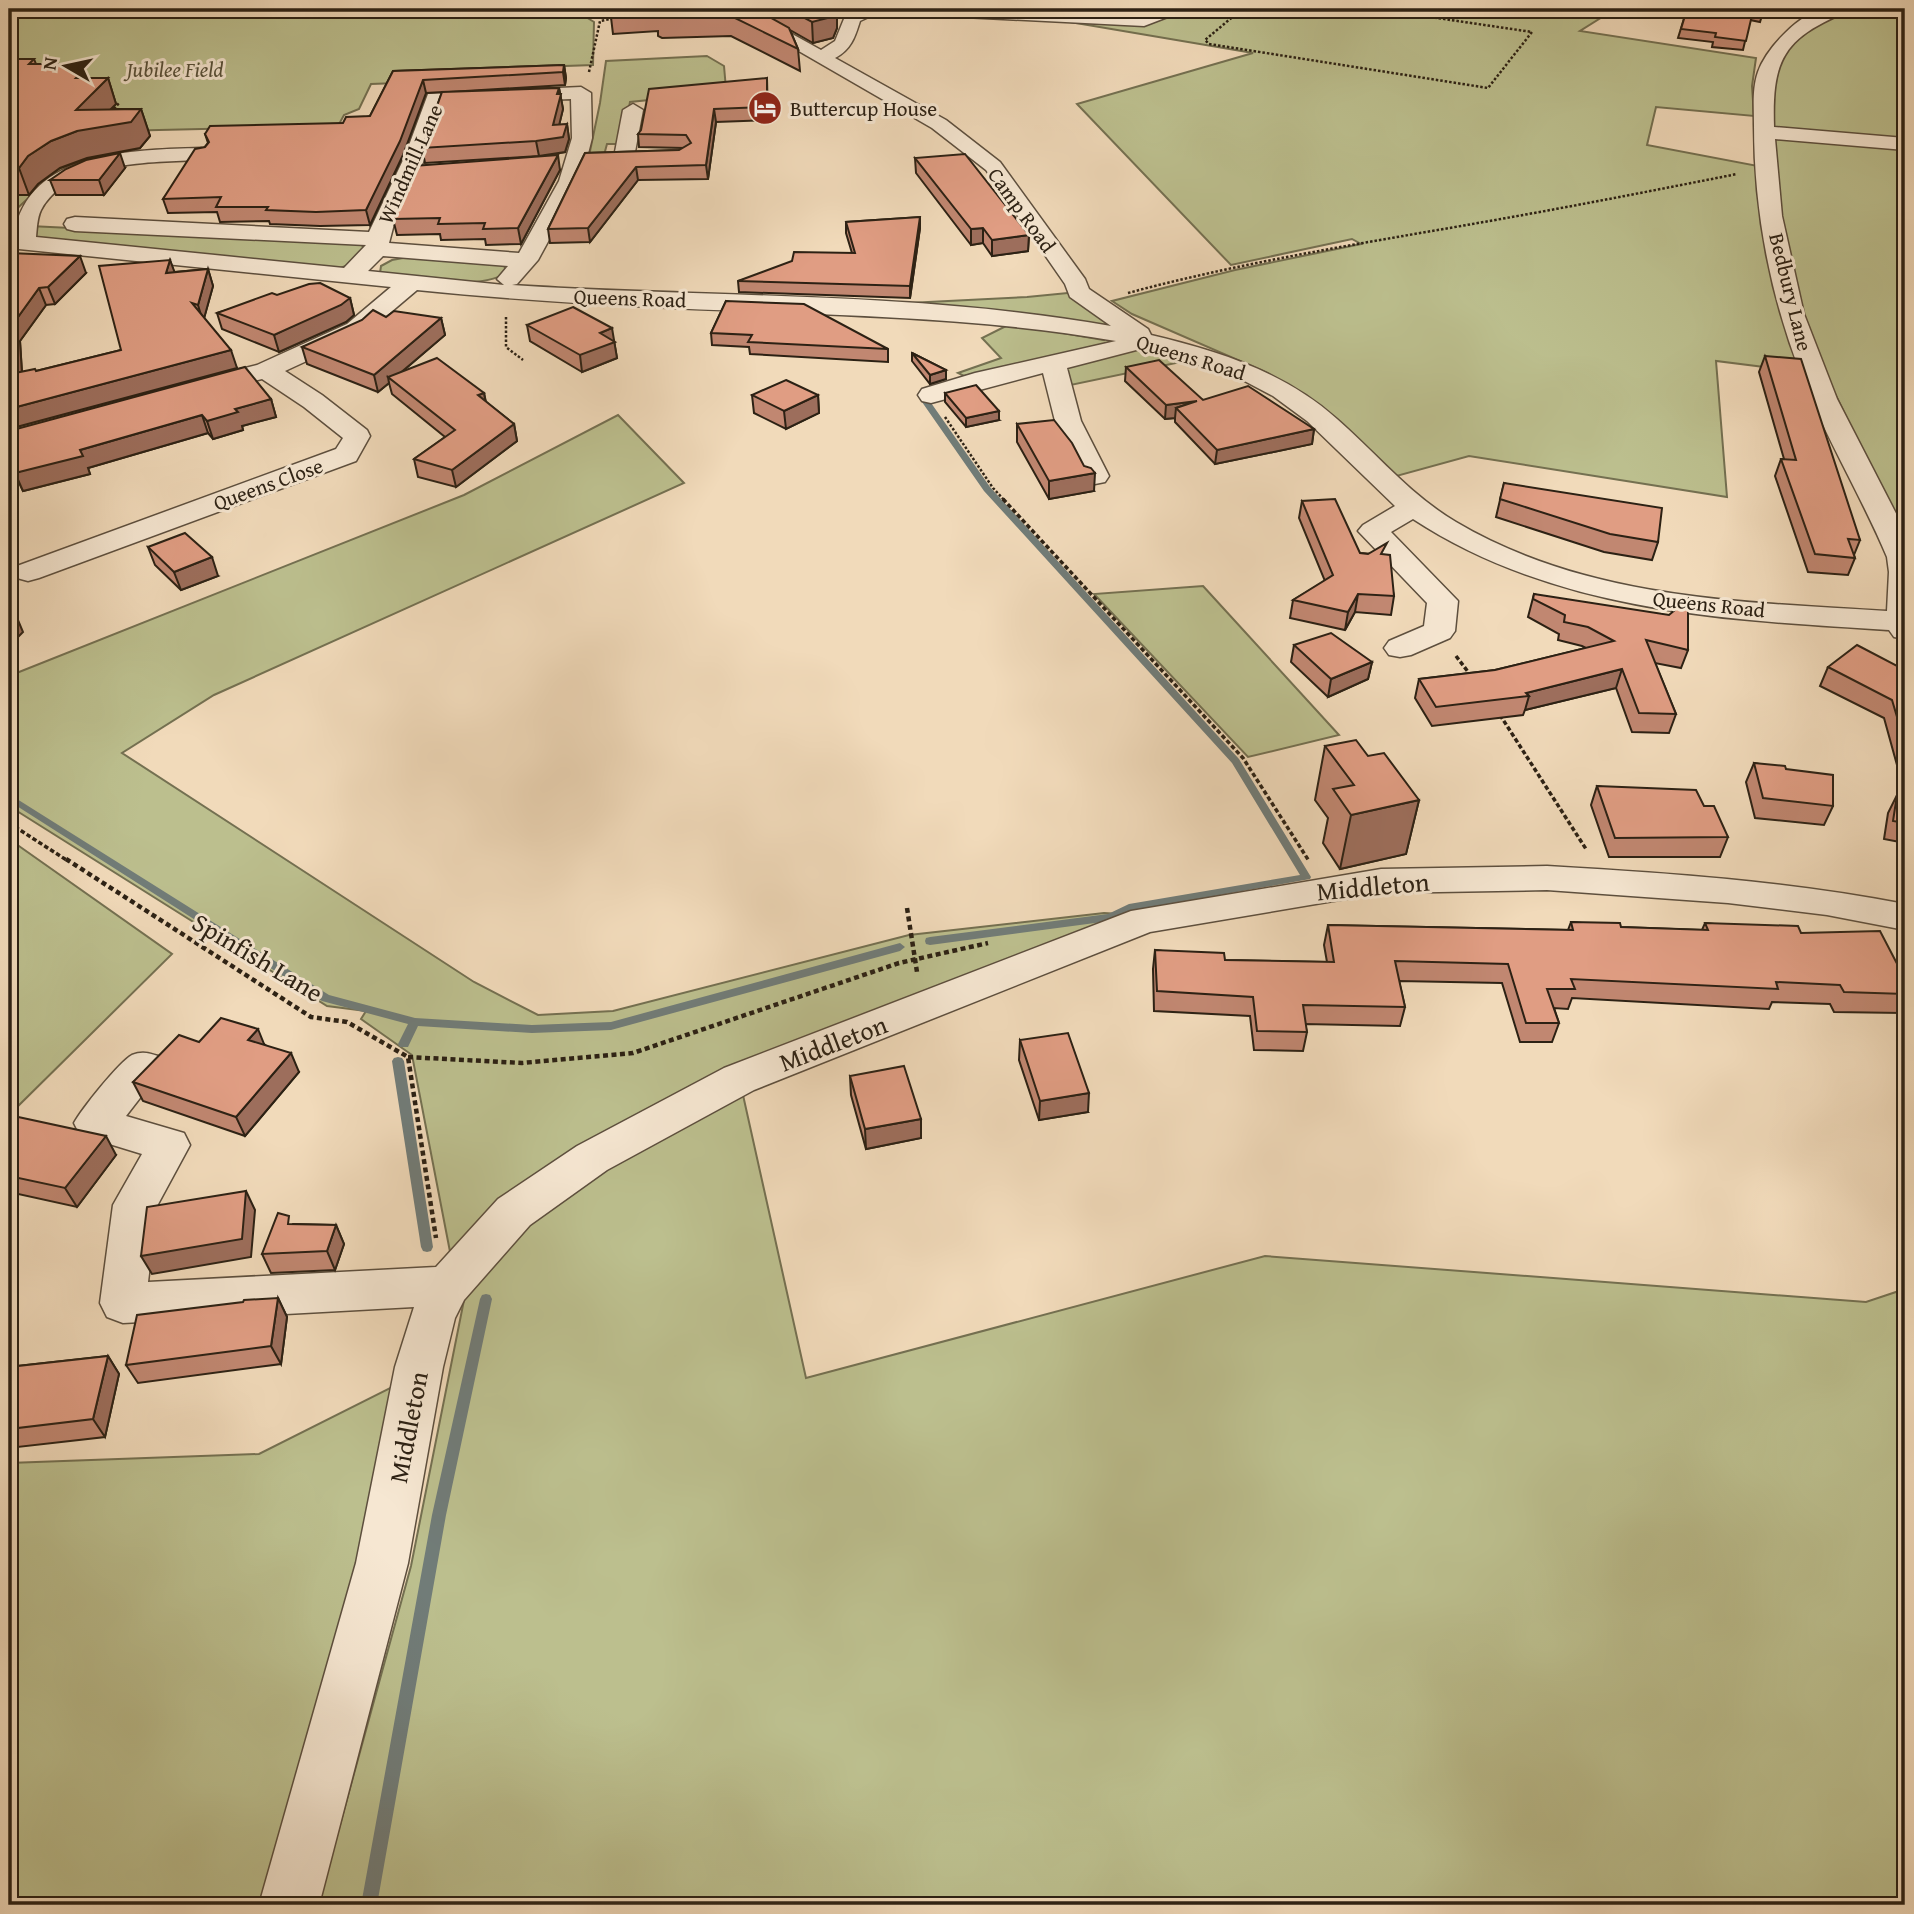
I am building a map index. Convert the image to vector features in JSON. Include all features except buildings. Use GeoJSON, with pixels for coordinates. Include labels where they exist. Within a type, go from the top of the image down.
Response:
{"type":"FeatureCollection","features":[{"type":"Feature","properties":{"kind":"street","name":"Camp Road"},"geometry":{"type":"LineString","coordinates":[[735,9],[939,124],[993,166],[1077,284],[1078,292],[1149,342]]}},
{"type":"Feature","properties":{"kind":"street"},"geometry":{"type":"LineString","coordinates":[[822,56],[837,51],[845,44],[852,18],[871,9]]}},
{"type":"Feature","properties":{"kind":"street"},"geometry":{"type":"LineString","coordinates":[[904,9],[1144,21],[1172,9]]}},
{"type":"Feature","properties":{"kind":"street","name":"Bedbury Lane"},"geometry":{"type":"LineString","coordinates":[[1838,9],[1798,30],[1778,51],[1768,67],[1764,89],[1765,170],[1782,272],[1797,333],[1816,380],[1904,561],[1900,603],[1904,626]]}},
{"type":"Feature","properties":{"kind":"street"},"geometry":{"type":"LineString","coordinates":[[502,291],[526,260],[570,181],[582,138],[582,93]]}},
{"type":"Feature","properties":{"kind":"street","name":"Windmill Lane"},"geometry":{"type":"LineString","coordinates":[[350,276],[377,244],[387,209],[407,173],[435,98],[582,93]]}},
{"type":"Feature","properties":{"kind":"street"},"geometry":{"type":"LineString","coordinates":[[624,157],[633,110]]}},
{"type":"Feature","properties":{"kind":"street"},"geometry":{"type":"LineString","coordinates":[[1764,132],[1905,144]]}},
{"type":"Feature","properties":{"kind":"street"},"geometry":{"type":"LineString","coordinates":[[16,242],[29,211],[42,195],[61,179],[97,165],[142,156],[201,154]]}},
{"type":"Feature","properties":{"kind":"street"},"geometry":{"type":"LineString","coordinates":[[551,163],[577,158],[647,156]]}},
{"type":"Feature","properties":{"kind":"street"},"geometry":{"type":"LineString","coordinates":[[407,173],[435,171]]}},
{"type":"Feature","properties":{"kind":"street"},"geometry":{"type":"LineString","coordinates":[[58,223],[377,244],[526,260]]}},
{"type":"Feature","properties":{"kind":"street","name":"Queens Road"},"geometry":{"type":"LineString","coordinates":[[16,242],[584,298],[880,308],[996,316],[1149,342],[1235,367],[1276,387],[1326,423],[1361,460],[1416,508],[1449,530],[1504,556],[1566,579],[1622,594],[1679,604],[1904,626]]}},
{"type":"Feature","properties":{"kind":"street"},"geometry":{"type":"LineString","coordinates":[[226,381],[265,370],[356,328],[411,283]]}},
{"type":"Feature","properties":{"kind":"street"},"geometry":{"type":"LineString","coordinates":[[931,395],[975,381],[1149,342]]}},
{"type":"Feature","properties":{"kind":"street"},"geometry":{"type":"LineString","coordinates":[[1054,364],[1068,421],[1095,476]]}},
{"type":"Feature","properties":{"kind":"street","name":"Queens Close"},"geometry":{"type":"LineString","coordinates":[[28,572],[54,552],[346,455],[357,436],[313,401],[265,370]]}},
{"type":"Feature","properties":{"kind":"street"},"geometry":{"type":"LineString","coordinates":[[1399,648],[1438,631],[1443,601],[1373,531],[1399,514],[1416,508]]}},
{"type":"Feature","properties":{"kind":"street","name":"Middleton"},"geometry":{"type":"LineString","coordinates":[[289,1905],[382,1563],[419,1367],[432,1317],[455,1278],[514,1212],[592,1158],[739,1079],[1144,920],[1326,888],[1395,881],[1547,878],[1728,890],[1827,902],[1905,917]]}},
{"type":"Feature","properties":{"kind":"street"},"geometry":{"type":"LineString","coordinates":[[144,1067],[94,1123],[169,1145],[135,1205],[123,1303],[455,1278]]}},
{"type":"Feature","properties":{"kind":"path"},"geometry":{"type":"LineString","coordinates":[[1242,9],[1205,40],[1209,44],[1488,88],[1532,32],[1376,9]]}},
{"type":"Feature","properties":{"kind":"path"},"geometry":{"type":"LineString","coordinates":[[582,93],[592,62],[600,21],[621,18]]}},
{"type":"Feature","properties":{"kind":"path"},"geometry":{"type":"LineString","coordinates":[[1089,300],[1357,242],[1765,170]]}},
{"type":"Feature","properties":{"kind":"path"},"geometry":{"type":"LineString","coordinates":[[502,291],[506,347],[523,360]]}},
{"type":"Feature","properties":{"kind":"path"},"geometry":{"type":"LineString","coordinates":[[931,395],[993,488],[1244,758],[1326,888]]}},
{"type":"Feature","properties":{"kind":"path"},"geometry":{"type":"LineString","coordinates":[[1438,631],[1475,682]]}},
{"type":"Feature","properties":{"kind":"path"},"geometry":{"type":"LineString","coordinates":[[1498,712],[1607,882]]}},
{"type":"Feature","properties":{"kind":"path","name":"Spinfish Lane"},"geometry":{"type":"LineString","coordinates":[[9,823],[311,1017],[347,1022],[408,1057]]}},
{"type":"Feature","properties":{"kind":"path"},"geometry":{"type":"LineString","coordinates":[[907,908],[925,1007]]}},
{"type":"Feature","properties":{"kind":"path"},"geometry":{"type":"LineString","coordinates":[[455,1278],[438,1249],[408,1057],[522,1063],[633,1053],[915,959],[995,942]]}},
{"type":"Feature","properties":{"kind":"green space","name":"Jubilee Field"},"geometry":{"type":"Polygon","coordinates":[[[9,9],[573,9],[594,22],[593,65],[402,72],[398,83],[371,84],[359,109],[344,115],[338,126],[116,131],[94,158],[51,177],[9,216],[9,9]]]}},
{"type":"Feature","properties":{"kind":"green space"},"geometry":{"type":"Polygon","coordinates":[[[855,9],[1615,9],[1580,31],[1756,58],[1752,86],[1754,116],[1656,107],[1647,145],[1758,166],[1805,372],[1716,361],[1727,497],[1469,456],[1393,477],[1334,421],[1268,373],[1132,314],[1112,301],[1235,270],[1361,244],[1352,239],[1231,265],[1077,104],[1253,53],[1070,22],[855,9]]]}},
{"type":"Feature","properties":{"kind":"green space"},"geometry":{"type":"Polygon","coordinates":[[[1846,9],[1905,9],[1905,540],[1807,335],[1772,171],[1771,89],[1782,52],[1827,17],[1846,9]]]}},
{"type":"Feature","properties":{"kind":"green space"},"geometry":{"type":"Polygon","coordinates":[[[707,56],[724,66],[726,89],[698,95],[630,102],[622,144],[607,144],[604,155],[589,156],[606,61],[707,56]]]}},
{"type":"Feature","properties":{"kind":"green space"},"geometry":{"type":"Polygon","coordinates":[[[9,225],[356,242],[369,250],[363,260],[340,268],[9,239],[9,225]]]}},
{"type":"Feature","properties":{"kind":"green space"},"geometry":{"type":"Polygon","coordinates":[[[414,256],[504,264],[506,273],[493,279],[462,282],[380,273],[381,266],[392,260],[414,256]]]}},
{"type":"Feature","properties":{"kind":"green space"},"geometry":{"type":"Polygon","coordinates":[[[1078,292],[1190,360],[1066,386],[1048,357],[964,376],[958,373],[1001,358],[982,338],[1006,326],[1017,325],[1104,340],[1107,330],[908,303],[1027,297],[1078,292]]]}},
{"type":"Feature","properties":{"kind":"green space"},"geometry":{"type":"Polygon","coordinates":[[[618,415],[684,483],[214,695],[122,753],[474,982],[538,1015],[613,1011],[909,935],[1104,913],[1137,915],[734,1071],[452,1262],[412,1055],[361,1019],[366,1011],[327,1006],[9,806],[9,676],[464,495],[618,415]]]}},
{"type":"Feature","properties":{"kind":"green space"},"geometry":{"type":"Polygon","coordinates":[[[1203,586],[1339,735],[1248,757],[1094,594],[1203,586]]]}},
{"type":"Feature","properties":{"kind":"green space"},"geometry":{"type":"Polygon","coordinates":[[[9,839],[172,954],[9,1115],[9,839]]]}},
{"type":"Feature","properties":{"kind":"green space"},"geometry":{"type":"Polygon","coordinates":[[[741,1086],[806,1378],[1265,1256],[1866,1302],[1905,1289],[1905,1905],[318,1905],[411,1566],[466,1290],[524,1221],[741,1086]]]}},
{"type":"Feature","properties":{"kind":"green space"},"geometry":{"type":"Polygon","coordinates":[[[406,1380],[275,1905],[9,1905],[9,1463],[259,1454],[406,1380]]]}},
{"type":"Feature","properties":{"kind":"waterway"},"geometry":{"type":"LineString","coordinates":[[926,402],[987,489],[1236,761],[1306,877],[1129,908],[1110,917],[930,941]]}},
{"type":"Feature","properties":{"kind":"waterway"},"geometry":{"type":"LineString","coordinates":[[9,797],[326,998],[415,1022]]}},
{"type":"Feature","properties":{"kind":"waterway"},"geometry":{"type":"LineString","coordinates":[[415,1022],[532,1029],[611,1026],[900,947]]}},
{"type":"Feature","properties":{"kind":"waterway"},"geometry":{"type":"LineString","coordinates":[[404,1044],[415,1022]]}},
{"type":"Feature","properties":{"kind":"waterway"},"geometry":{"type":"LineString","coordinates":[[398,1061],[427,1247]]}},
{"type":"Feature","properties":{"kind":"waterway"},"geometry":{"type":"LineString","coordinates":[[369,1905],[439,1515],[486,1299]]}},
{"type":"Feature","properties":{"kind":"place","name":"Buttercup House"},"geometry":{"type":"Point","coordinates":[765,108]}}]}
